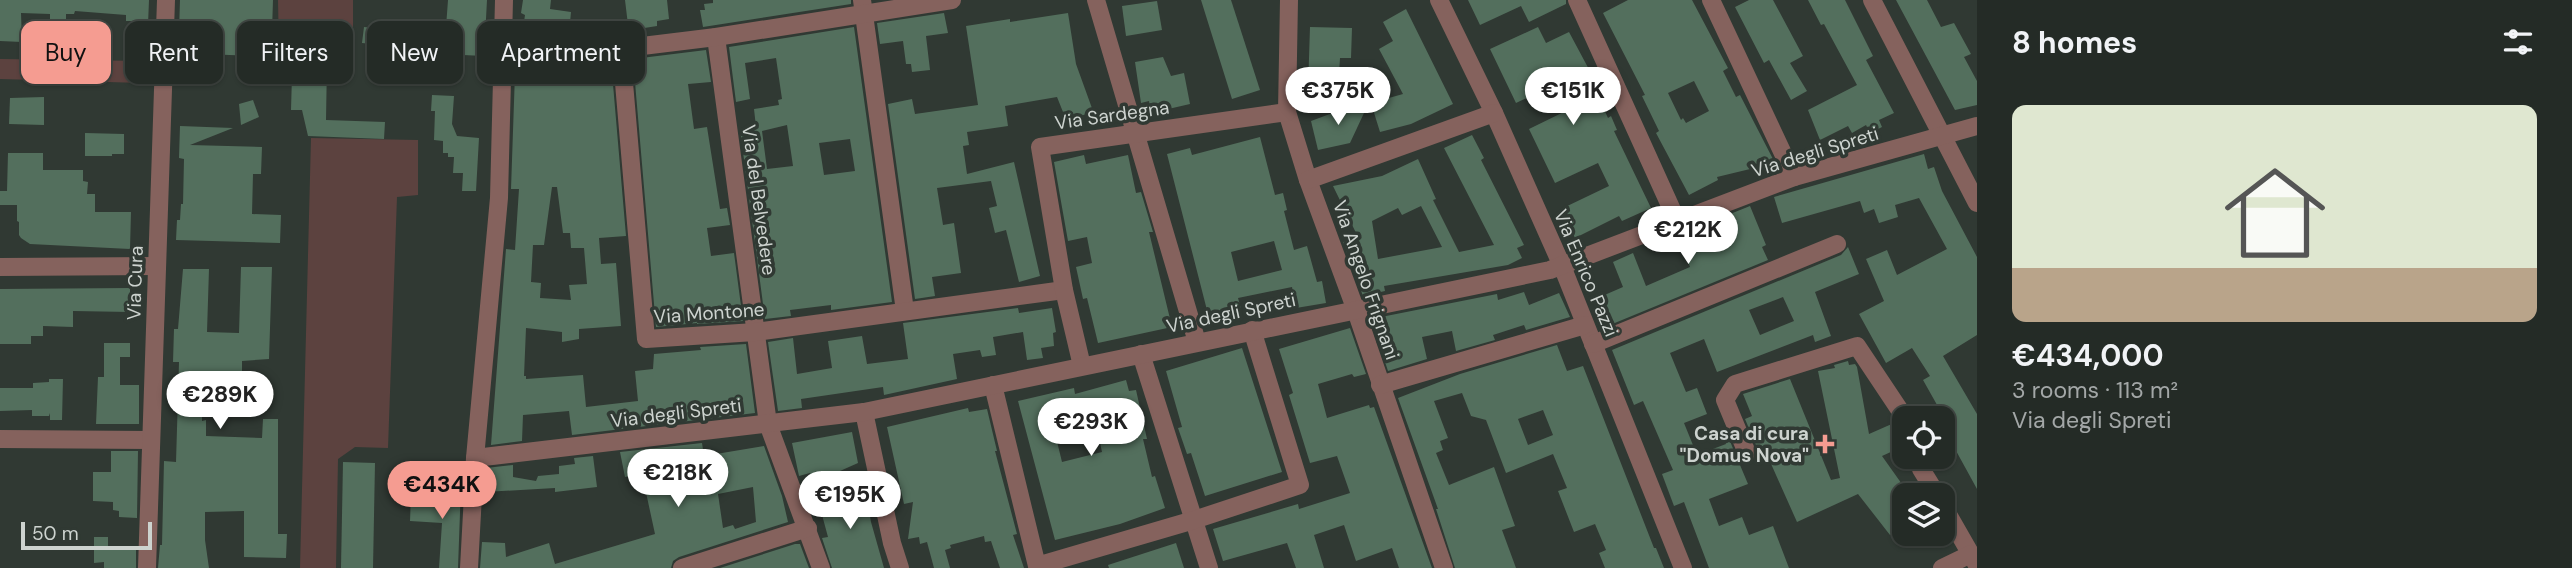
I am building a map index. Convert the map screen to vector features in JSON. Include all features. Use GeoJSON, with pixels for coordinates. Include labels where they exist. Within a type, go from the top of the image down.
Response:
{"type":"FeatureCollection","features":[{"type":"Feature","properties":{"kind":"street","name":"Via Cura"},"geometry":{"type":"LineString","coordinates":[[147,568],[166,0]]}},
{"type":"Feature","properties":{"kind":"street"},"geometry":{"type":"LineString","coordinates":[[645,45],[716,37],[863,6],[952,0]]}},
{"type":"Feature","properties":{"kind":"street"},"geometry":{"type":"LineString","coordinates":[[1096,0],[1197,342]]}},
{"type":"Feature","properties":{"kind":"street","name":"Via Angelo Frignani"},"geometry":{"type":"LineString","coordinates":[[1289,0],[1287,112],[1308,180],[1356,308],[1444,568]]}},
{"type":"Feature","properties":{"kind":"street","name":"Via Enrico Pazzi"},"geometry":{"type":"LineString","coordinates":[[1439,0],[1494,113],[1562,267],[1683,568]]}},
{"type":"Feature","properties":{"kind":"street"},"geometry":{"type":"LineString","coordinates":[[1577,0],[1677,221]]}},
{"type":"Feature","properties":{"kind":"street"},"geometry":{"type":"LineString","coordinates":[[1711,0],[1794,177]]}},
{"type":"Feature","properties":{"kind":"street"},"geometry":{"type":"LineString","coordinates":[[1872,0],[1977,203]]}},
{"type":"Feature","properties":{"kind":"street"},"geometry":{"type":"LineString","coordinates":[[502,2],[502,21]]}},
{"type":"Feature","properties":{"kind":"street"},"geometry":{"type":"LineString","coordinates":[[863,6],[905,311]]}},
{"type":"Feature","properties":{"kind":"street","name":"Via del Belvedere"},"geometry":{"type":"LineString","coordinates":[[716,37],[768,424],[821,568]]}},
{"type":"Feature","properties":{"kind":"street"},"geometry":{"type":"LineString","coordinates":[[469,568],[475,458],[499,209],[502,84]]}},
{"type":"Feature","properties":{"kind":"street","name":"Via Montone"},"geometry":{"type":"LineString","coordinates":[[624,84],[646,339],[755,332],[1064,290]]}},
{"type":"Feature","properties":{"kind":"street","name":"Via Sardegna"},"geometry":{"type":"LineString","coordinates":[[1082,366],[1064,290],[1040,147],[1287,112]]}},
{"type":"Feature","properties":{"kind":"street"},"geometry":{"type":"LineString","coordinates":[[1308,180],[1494,113]]}},
{"type":"Feature","properties":{"kind":"street","name":"Via degli Spreti"},"geometry":{"type":"LineString","coordinates":[[475,458],[864,412],[1562,267],[1794,177],[1977,126]]}},
{"type":"Feature","properties":{"kind":"street"},"geometry":{"type":"LineString","coordinates":[[1593,344],[1837,244]]}},
{"type":"Feature","properties":{"kind":"street"},"geometry":{"type":"LineString","coordinates":[[0,267],[157,266]]}},
{"type":"Feature","properties":{"kind":"street"},"geometry":{"type":"LineString","coordinates":[[1380,385],[1585,325]]}},
{"type":"Feature","properties":{"kind":"street"},"geometry":{"type":"LineString","coordinates":[[993,384],[1037,566],[1194,520],[1300,485],[1252,330]]}},
{"type":"Feature","properties":{"kind":"street"},"geometry":{"type":"LineString","coordinates":[[1747,453],[1725,400],[1735,384],[1857,345],[1897,406]]}},
{"type":"Feature","properties":{"kind":"street"},"geometry":{"type":"LineString","coordinates":[[1141,354],[1209,568]]}},
{"type":"Feature","properties":{"kind":"street"},"geometry":{"type":"LineString","coordinates":[[864,412],[892,543],[900,568]]}},
{"type":"Feature","properties":{"kind":"street"},"geometry":{"type":"LineString","coordinates":[[0,439],[151,440]]}},
{"type":"Feature","properties":{"kind":"street"},"geometry":{"type":"LineString","coordinates":[[1942,568],[1974,559],[1955,526]]}},
{"type":"Feature","properties":{"kind":"street"},"geometry":{"type":"LineString","coordinates":[[682,568],[808,528]]}},
{"type":"Feature","properties":{"kind":"shaded area"},"geometry":{"type":"Polygon","coordinates":[[[278,0],[353,0],[353,21],[278,21],[278,0]]]}},
{"type":"Feature","properties":{"kind":"shaded area"},"geometry":{"type":"Polygon","coordinates":[[[0,59],[21,59],[21,80],[0,79],[0,59]]]}},
{"type":"Feature","properties":{"kind":"shaded area"},"geometry":{"type":"Polygon","coordinates":[[[111,61],[125,61],[125,82],[111,82],[111,61]]]}},
{"type":"Feature","properties":{"kind":"shaded area"},"geometry":{"type":"Polygon","coordinates":[[[311,138],[418,140],[418,195],[397,197],[388,448],[355,447],[338,459],[336,568],[300,568],[311,138]]]}},
{"type":"Feature","properties":{"kind":"building"},"geometry":{"type":"Polygon","coordinates":[[[0,0],[149,0],[148,21],[126,21],[126,15],[75,11],[74,14],[66,14],[66,19],[50,19],[50,14],[21,13],[21,42],[0,41],[0,0]]]}},
{"type":"Feature","properties":{"kind":"building"},"geometry":{"type":"Polygon","coordinates":[[[180,0],[273,0],[272,21],[237,21],[237,55],[223,55],[223,21],[179,21],[180,0]]]}},
{"type":"Feature","properties":{"kind":"building"},"geometry":{"type":"Polygon","coordinates":[[[448,0],[487,0],[486,21],[477,21],[477,56],[463,55],[463,21],[446,21],[448,0]]]}},
{"type":"Feature","properties":{"kind":"building"},"geometry":{"type":"Polygon","coordinates":[[[523,0],[551,0],[550,9],[571,12],[570,21],[524,21],[525,15],[521,13],[523,0]]]}},
{"type":"Feature","properties":{"kind":"building"},"geometry":{"type":"Polygon","coordinates":[[[625,0],[667,0],[669,19],[657,21],[657,26],[645,28],[645,21],[628,21],[625,0]]]}},
{"type":"Feature","properties":{"kind":"building"},"geometry":{"type":"Polygon","coordinates":[[[713,0],[851,0],[851,4],[703,27],[700,10],[705,10],[704,4],[713,3],[713,0]]]}},
{"type":"Feature","properties":{"kind":"building"},"geometry":{"type":"Polygon","coordinates":[[[1201,0],[1231,0],[1260,90],[1232,99],[1201,0]]]}},
{"type":"Feature","properties":{"kind":"building"},"geometry":{"type":"Polygon","coordinates":[[[1468,0],[1566,0],[1566,4],[1529,22],[1521,6],[1480,25],[1468,0]]]}},
{"type":"Feature","properties":{"kind":"building"},"geometry":{"type":"Polygon","coordinates":[[[1628,0],[1692,0],[1728,68],[1723,71],[1736,97],[1740,95],[1775,163],[1717,177],[1718,180],[1689,195],[1656,133],[1659,131],[1642,96],[1645,95],[1603,13],[1628,0]],[[1694,81],[1668,93],[1681,120],[1683,118],[1686,123],[1709,111],[1694,81]]]}},
{"type":"Feature","properties":{"kind":"building"},"geometry":{"type":"Polygon","coordinates":[[[1749,0],[1773,0],[1803,56],[1790,63],[1807,91],[1791,100],[1769,60],[1764,63],[1735,7],[1749,0]]]}},
{"type":"Feature","properties":{"kind":"building"},"geometry":{"type":"Polygon","coordinates":[[[1808,0],[1845,0],[1873,56],[1866,60],[1894,113],[1879,120],[1882,127],[1870,133],[1866,125],[1852,133],[1848,126],[1820,140],[1808,110],[1857,85],[1808,0]]]}},
{"type":"Feature","properties":{"kind":"building"},"geometry":{"type":"Polygon","coordinates":[[[1896,0],[1927,0],[1941,27],[1954,23],[1971,54],[1964,57],[1977,81],[1977,105],[1955,110],[1896,0]]]}},
{"type":"Feature","properties":{"kind":"building"},"geometry":{"type":"Polygon","coordinates":[[[1157,1],[1162,30],[1126,36],[1122,6],[1157,1]]]}},
{"type":"Feature","properties":{"kind":"building"},"geometry":{"type":"Polygon","coordinates":[[[1406,9],[1453,104],[1411,124],[1380,132],[1371,103],[1403,94],[1379,49],[1393,41],[1383,22],[1406,9]]]}},
{"type":"Feature","properties":{"kind":"building"},"geometry":{"type":"Polygon","coordinates":[[[944,13],[948,33],[926,36],[930,70],[912,72],[911,64],[906,64],[903,41],[880,44],[877,23],[944,13]]]}},
{"type":"Feature","properties":{"kind":"building"},"geometry":{"type":"Polygon","coordinates":[[[1068,13],[1076,64],[1093,111],[1067,122],[1057,97],[1005,106],[1008,126],[967,132],[969,145],[963,146],[967,174],[1014,162],[1040,276],[1019,282],[1006,230],[995,233],[989,208],[997,206],[991,181],[937,188],[943,225],[954,223],[961,273],[932,277],[935,296],[915,299],[888,104],[912,99],[915,114],[978,105],[966,26],[1068,13]]]}},
{"type":"Feature","properties":{"kind":"building"},"geometry":{"type":"Polygon","coordinates":[[[364,27],[367,27],[367,44],[362,43],[364,27]]]}},
{"type":"Feature","properties":{"kind":"building"},"geometry":{"type":"Polygon","coordinates":[[[854,27],[892,302],[831,310],[831,305],[790,310],[791,316],[765,319],[740,129],[756,127],[754,109],[779,105],[778,100],[782,99],[776,58],[745,63],[750,99],[736,102],[729,47],[854,27]],[[787,125],[762,131],[767,169],[793,166],[787,125]],[[850,139],[819,143],[824,175],[855,171],[850,139]]]}},
{"type":"Feature","properties":{"kind":"building"},"geometry":{"type":"Polygon","coordinates":[[[1310,27],[1352,28],[1351,58],[1340,58],[1338,90],[1308,89],[1310,27]]]}},
{"type":"Feature","properties":{"kind":"building"},"geometry":{"type":"Polygon","coordinates":[[[1538,27],[1546,43],[1569,32],[1600,90],[1596,92],[1608,118],[1611,116],[1617,130],[1614,131],[1651,208],[1622,221],[1619,216],[1575,238],[1561,209],[1609,186],[1598,163],[1555,183],[1529,129],[1572,108],[1559,83],[1516,103],[1490,49],[1538,27]]]}},
{"type":"Feature","properties":{"kind":"building"},"geometry":{"type":"Polygon","coordinates":[[[706,50],[711,82],[688,84],[694,129],[707,127],[720,209],[727,208],[730,225],[707,228],[711,256],[734,253],[743,321],[656,327],[635,84],[645,84],[645,58],[706,50]]]}},
{"type":"Feature","properties":{"kind":"building"},"geometry":{"type":"Polygon","coordinates":[[[1163,57],[1171,76],[1184,73],[1190,104],[1151,113],[1149,101],[1141,103],[1135,62],[1163,57]]]}},
{"type":"Feature","properties":{"kind":"building"},"geometry":{"type":"Polygon","coordinates":[[[292,84],[327,84],[326,120],[385,122],[384,139],[308,136],[302,110],[291,110],[292,84]]]}},
{"type":"Feature","properties":{"kind":"building"},"geometry":{"type":"Polygon","coordinates":[[[515,84],[613,84],[626,236],[599,238],[601,264],[616,263],[621,326],[579,329],[579,339],[562,342],[562,332],[526,328],[524,376],[526,379],[583,375],[586,407],[638,401],[635,371],[653,369],[654,354],[746,344],[755,413],[572,435],[569,411],[523,415],[522,441],[491,445],[506,249],[515,250],[519,189],[511,189],[515,84]],[[552,187],[544,245],[533,245],[531,282],[541,283],[540,298],[571,300],[569,285],[587,284],[584,248],[571,248],[570,233],[563,233],[557,187],[552,187]]]}},
{"type":"Feature","properties":{"kind":"building"},"geometry":{"type":"Polygon","coordinates":[[[432,95],[454,96],[452,124],[457,136],[479,138],[476,191],[462,191],[463,173],[453,173],[454,157],[443,153],[443,141],[434,140],[435,111],[431,111],[432,95]]]}},
{"type":"Feature","properties":{"kind":"building"},"geometry":{"type":"Polygon","coordinates":[[[44,97],[44,125],[9,124],[10,98],[44,97]]]}},
{"type":"Feature","properties":{"kind":"building"},"geometry":{"type":"Polygon","coordinates":[[[253,100],[259,117],[241,125],[239,104],[253,100]]]}},
{"type":"Feature","properties":{"kind":"building"},"geometry":{"type":"Polygon","coordinates":[[[1362,102],[1364,113],[1350,143],[1318,150],[1311,121],[1362,102]]]}},
{"type":"Feature","properties":{"kind":"building"},"geometry":{"type":"Polygon","coordinates":[[[180,126],[233,128],[190,145],[262,147],[261,174],[253,174],[252,214],[281,215],[280,243],[176,240],[177,220],[180,220],[183,204],[184,159],[179,158],[180,126]]]}},
{"type":"Feature","properties":{"kind":"building"},"geometry":{"type":"Polygon","coordinates":[[[85,133],[124,134],[124,154],[85,156],[85,133]]]}},
{"type":"Feature","properties":{"kind":"building"},"geometry":{"type":"Polygon","coordinates":[[[1472,135],[1484,158],[1481,160],[1524,245],[1517,248],[1522,258],[1508,265],[1384,286],[1385,291],[1363,296],[1343,242],[1359,239],[1333,186],[1382,176],[1418,159],[1436,199],[1433,200],[1459,252],[1494,245],[1444,148],[1472,135]],[[1421,206],[1402,215],[1398,208],[1372,221],[1378,259],[1442,247],[1421,206]]]}},
{"type":"Feature","properties":{"kind":"building"},"geometry":{"type":"Polygon","coordinates":[[[1260,137],[1275,195],[1283,193],[1287,210],[1284,211],[1294,250],[1307,246],[1317,282],[1322,281],[1326,303],[1296,308],[1292,287],[1238,298],[1241,309],[1209,318],[1167,154],[1190,148],[1192,155],[1260,137]],[[1274,241],[1231,252],[1238,281],[1282,270],[1274,241]]]}},
{"type":"Feature","properties":{"kind":"building"},"geometry":{"type":"Polygon","coordinates":[[[8,153],[43,153],[43,170],[83,170],[83,181],[88,182],[87,194],[95,194],[95,212],[131,212],[130,249],[30,244],[21,238],[17,205],[0,205],[0,191],[7,191],[8,153]]]}},
{"type":"Feature","properties":{"kind":"building"},"geometry":{"type":"Polygon","coordinates":[[[1924,154],[1928,169],[1934,167],[1942,191],[1977,257],[1977,335],[1943,356],[1977,414],[1977,489],[1955,449],[1955,406],[1938,406],[1923,380],[1930,376],[1912,348],[1886,363],[1859,314],[1884,301],[1866,259],[1887,250],[1897,275],[1947,249],[1919,198],[1895,205],[1898,217],[1879,223],[1874,209],[1864,213],[1860,201],[1782,223],[1774,197],[1924,154]]]}},
{"type":"Feature","properties":{"kind":"building"},"geometry":{"type":"Polygon","coordinates":[[[1084,155],[1086,164],[1128,155],[1136,193],[1141,192],[1153,232],[1149,232],[1172,327],[1098,343],[1087,298],[1083,299],[1076,267],[1092,263],[1087,237],[1068,241],[1054,162],[1084,155]]]}},
{"type":"Feature","properties":{"kind":"building"},"geometry":{"type":"Polygon","coordinates":[[[1750,206],[1766,245],[1762,247],[1768,260],[1605,327],[1593,300],[1623,287],[1613,262],[1633,253],[1646,286],[1690,267],[1678,235],[1750,206]]]}},
{"type":"Feature","properties":{"kind":"building"},"geometry":{"type":"Polygon","coordinates":[[[1848,247],[1859,274],[1815,292],[1831,336],[1815,342],[1813,335],[1717,372],[1704,339],[1670,353],[1686,392],[1697,388],[1707,414],[1684,423],[1697,455],[1726,444],[1720,429],[1724,427],[1748,484],[1709,499],[1719,526],[1742,517],[1749,535],[1773,526],[1789,568],[1709,568],[1684,502],[1674,506],[1662,474],[1673,470],[1643,401],[1634,405],[1612,350],[1841,255],[1848,247]],[[1783,297],[1749,310],[1760,335],[1794,321],[1783,297]]]}},
{"type":"Feature","properties":{"kind":"building"},"geometry":{"type":"Polygon","coordinates":[[[241,267],[272,267],[269,359],[242,361],[242,380],[202,379],[202,421],[206,420],[206,436],[262,438],[263,419],[278,419],[278,534],[287,534],[286,558],[244,557],[244,511],[205,512],[209,568],[158,568],[162,545],[164,461],[176,462],[179,362],[173,362],[174,329],[178,329],[183,269],[209,269],[207,332],[239,333],[241,267]]]}},
{"type":"Feature","properties":{"kind":"building"},"geometry":{"type":"Polygon","coordinates":[[[130,288],[130,312],[73,311],[73,327],[43,326],[43,336],[31,336],[31,344],[0,344],[0,289],[130,288]]]}},
{"type":"Feature","properties":{"kind":"building"},"geometry":{"type":"Polygon","coordinates":[[[1524,292],[1529,305],[1559,293],[1570,317],[1526,330],[1524,325],[1493,335],[1495,340],[1456,351],[1452,331],[1422,337],[1427,359],[1388,371],[1371,319],[1497,294],[1498,300],[1524,292]]]}},
{"type":"Feature","properties":{"kind":"building"},"geometry":{"type":"Polygon","coordinates":[[[1018,308],[1019,313],[1052,308],[1056,332],[1053,333],[1054,346],[1041,348],[1043,358],[1027,360],[1023,332],[993,337],[996,355],[982,357],[980,350],[953,354],[957,379],[884,395],[883,387],[801,399],[802,408],[778,411],[768,342],[793,338],[797,374],[832,368],[828,341],[862,336],[867,364],[908,359],[903,323],[1018,308]]]}},
{"type":"Feature","properties":{"kind":"building"},"geometry":{"type":"Polygon","coordinates":[[[1350,328],[1366,374],[1354,377],[1352,374],[1318,384],[1327,418],[1369,405],[1370,408],[1374,407],[1432,568],[1399,568],[1392,548],[1356,561],[1344,525],[1314,535],[1324,568],[1296,568],[1287,543],[1223,561],[1213,529],[1298,504],[1299,509],[1350,493],[1337,456],[1310,463],[1289,395],[1293,393],[1279,349],[1350,328]]]}},
{"type":"Feature","properties":{"kind":"building"},"geometry":{"type":"Polygon","coordinates":[[[104,343],[130,343],[130,357],[120,357],[120,385],[139,385],[139,424],[96,424],[98,377],[104,377],[104,343]]]}},
{"type":"Feature","properties":{"kind":"building"},"geometry":{"type":"Polygon","coordinates":[[[1557,345],[1567,371],[1583,366],[1664,568],[1605,568],[1599,553],[1606,550],[1595,524],[1574,532],[1558,491],[1567,488],[1553,454],[1506,473],[1486,420],[1471,416],[1462,393],[1434,401],[1448,438],[1440,441],[1443,450],[1436,453],[1449,485],[1494,467],[1515,526],[1502,530],[1516,568],[1455,568],[1438,509],[1398,398],[1460,374],[1557,345]],[[1543,410],[1518,419],[1528,445],[1553,435],[1543,410]]]}},
{"type":"Feature","properties":{"kind":"building"},"geometry":{"type":"Polygon","coordinates":[[[1242,348],[1282,472],[1205,496],[1191,453],[1187,454],[1178,428],[1182,427],[1166,371],[1242,348]]]}},
{"type":"Feature","properties":{"kind":"building"},"geometry":{"type":"Polygon","coordinates":[[[1848,361],[1849,365],[1855,364],[1857,367],[1869,434],[1892,424],[1892,451],[1882,456],[1901,483],[1892,483],[1890,535],[1858,494],[1797,522],[1764,448],[1758,450],[1745,419],[1752,416],[1743,394],[1790,379],[1831,480],[1840,478],[1818,371],[1835,368],[1834,365],[1848,361]]]}},
{"type":"Feature","properties":{"kind":"building"},"geometry":{"type":"Polygon","coordinates":[[[49,379],[63,379],[62,420],[50,420],[50,413],[49,416],[32,416],[32,410],[0,411],[0,388],[33,388],[33,383],[49,382],[49,379]]]}},
{"type":"Feature","properties":{"kind":"building"},"geometry":{"type":"Polygon","coordinates":[[[1126,380],[1129,391],[1136,390],[1152,477],[1155,476],[1165,508],[1120,524],[1055,540],[1018,401],[1074,388],[1075,394],[1126,380]],[[1094,415],[1053,425],[1062,462],[1102,452],[1094,415]]]}},
{"type":"Feature","properties":{"kind":"building"},"geometry":{"type":"Polygon","coordinates":[[[968,408],[969,412],[987,409],[1017,534],[1013,535],[1024,568],[1000,568],[991,541],[985,542],[984,536],[950,545],[951,548],[945,550],[950,568],[934,568],[927,542],[920,544],[919,537],[908,539],[913,502],[904,504],[887,427],[968,408]]]}},
{"type":"Feature","properties":{"kind":"building"},"geometry":{"type":"Polygon","coordinates":[[[852,432],[858,463],[813,483],[810,473],[799,476],[792,443],[852,432]]]}},
{"type":"Feature","properties":{"kind":"building"},"geometry":{"type":"Polygon","coordinates":[[[702,443],[704,456],[764,446],[782,496],[788,522],[679,557],[673,561],[671,568],[480,568],[482,542],[505,543],[506,557],[549,543],[555,564],[655,534],[642,474],[625,477],[620,452],[702,443]],[[753,487],[718,494],[723,528],[733,525],[735,529],[756,522],[753,487]]]}},
{"type":"Feature","properties":{"kind":"building"},"geometry":{"type":"Polygon","coordinates":[[[111,451],[138,451],[137,518],[119,517],[119,511],[113,510],[113,502],[93,501],[93,472],[111,472],[111,451]]]}},
{"type":"Feature","properties":{"kind":"building"},"geometry":{"type":"Polygon","coordinates":[[[593,456],[597,487],[555,492],[555,488],[485,492],[486,468],[513,465],[513,477],[536,481],[538,476],[559,474],[559,466],[575,464],[574,458],[593,456]]]}},
{"type":"Feature","properties":{"kind":"building"},"geometry":{"type":"Polygon","coordinates":[[[343,462],[375,463],[373,568],[341,568],[343,462]]]}},
{"type":"Feature","properties":{"kind":"building"},"geometry":{"type":"Polygon","coordinates":[[[444,485],[461,485],[458,568],[439,568],[442,523],[410,521],[411,495],[443,497],[444,485]]]}},
{"type":"Feature","properties":{"kind":"building"},"geometry":{"type":"Polygon","coordinates":[[[865,487],[871,522],[884,568],[832,568],[822,538],[828,537],[818,500],[865,487]]]}},
{"type":"Feature","properties":{"kind":"building"},"geometry":{"type":"Polygon","coordinates":[[[94,537],[108,537],[108,549],[136,550],[136,568],[104,568],[104,562],[94,563],[94,537]]]}},
{"type":"Feature","properties":{"kind":"building"},"geometry":{"type":"Polygon","coordinates":[[[1176,543],[1184,568],[1109,568],[1108,565],[1176,543]]]}},
{"type":"Feature","properties":{"kind":"building"},"geometry":{"type":"Polygon","coordinates":[[[800,544],[809,568],[720,568],[800,544]]]}},
{"type":"Feature","properties":{"kind":"place","name":"Casa di cura \"Domus Nova\""},"geometry":{"type":"Point","coordinates":[1825,444]}}]}
